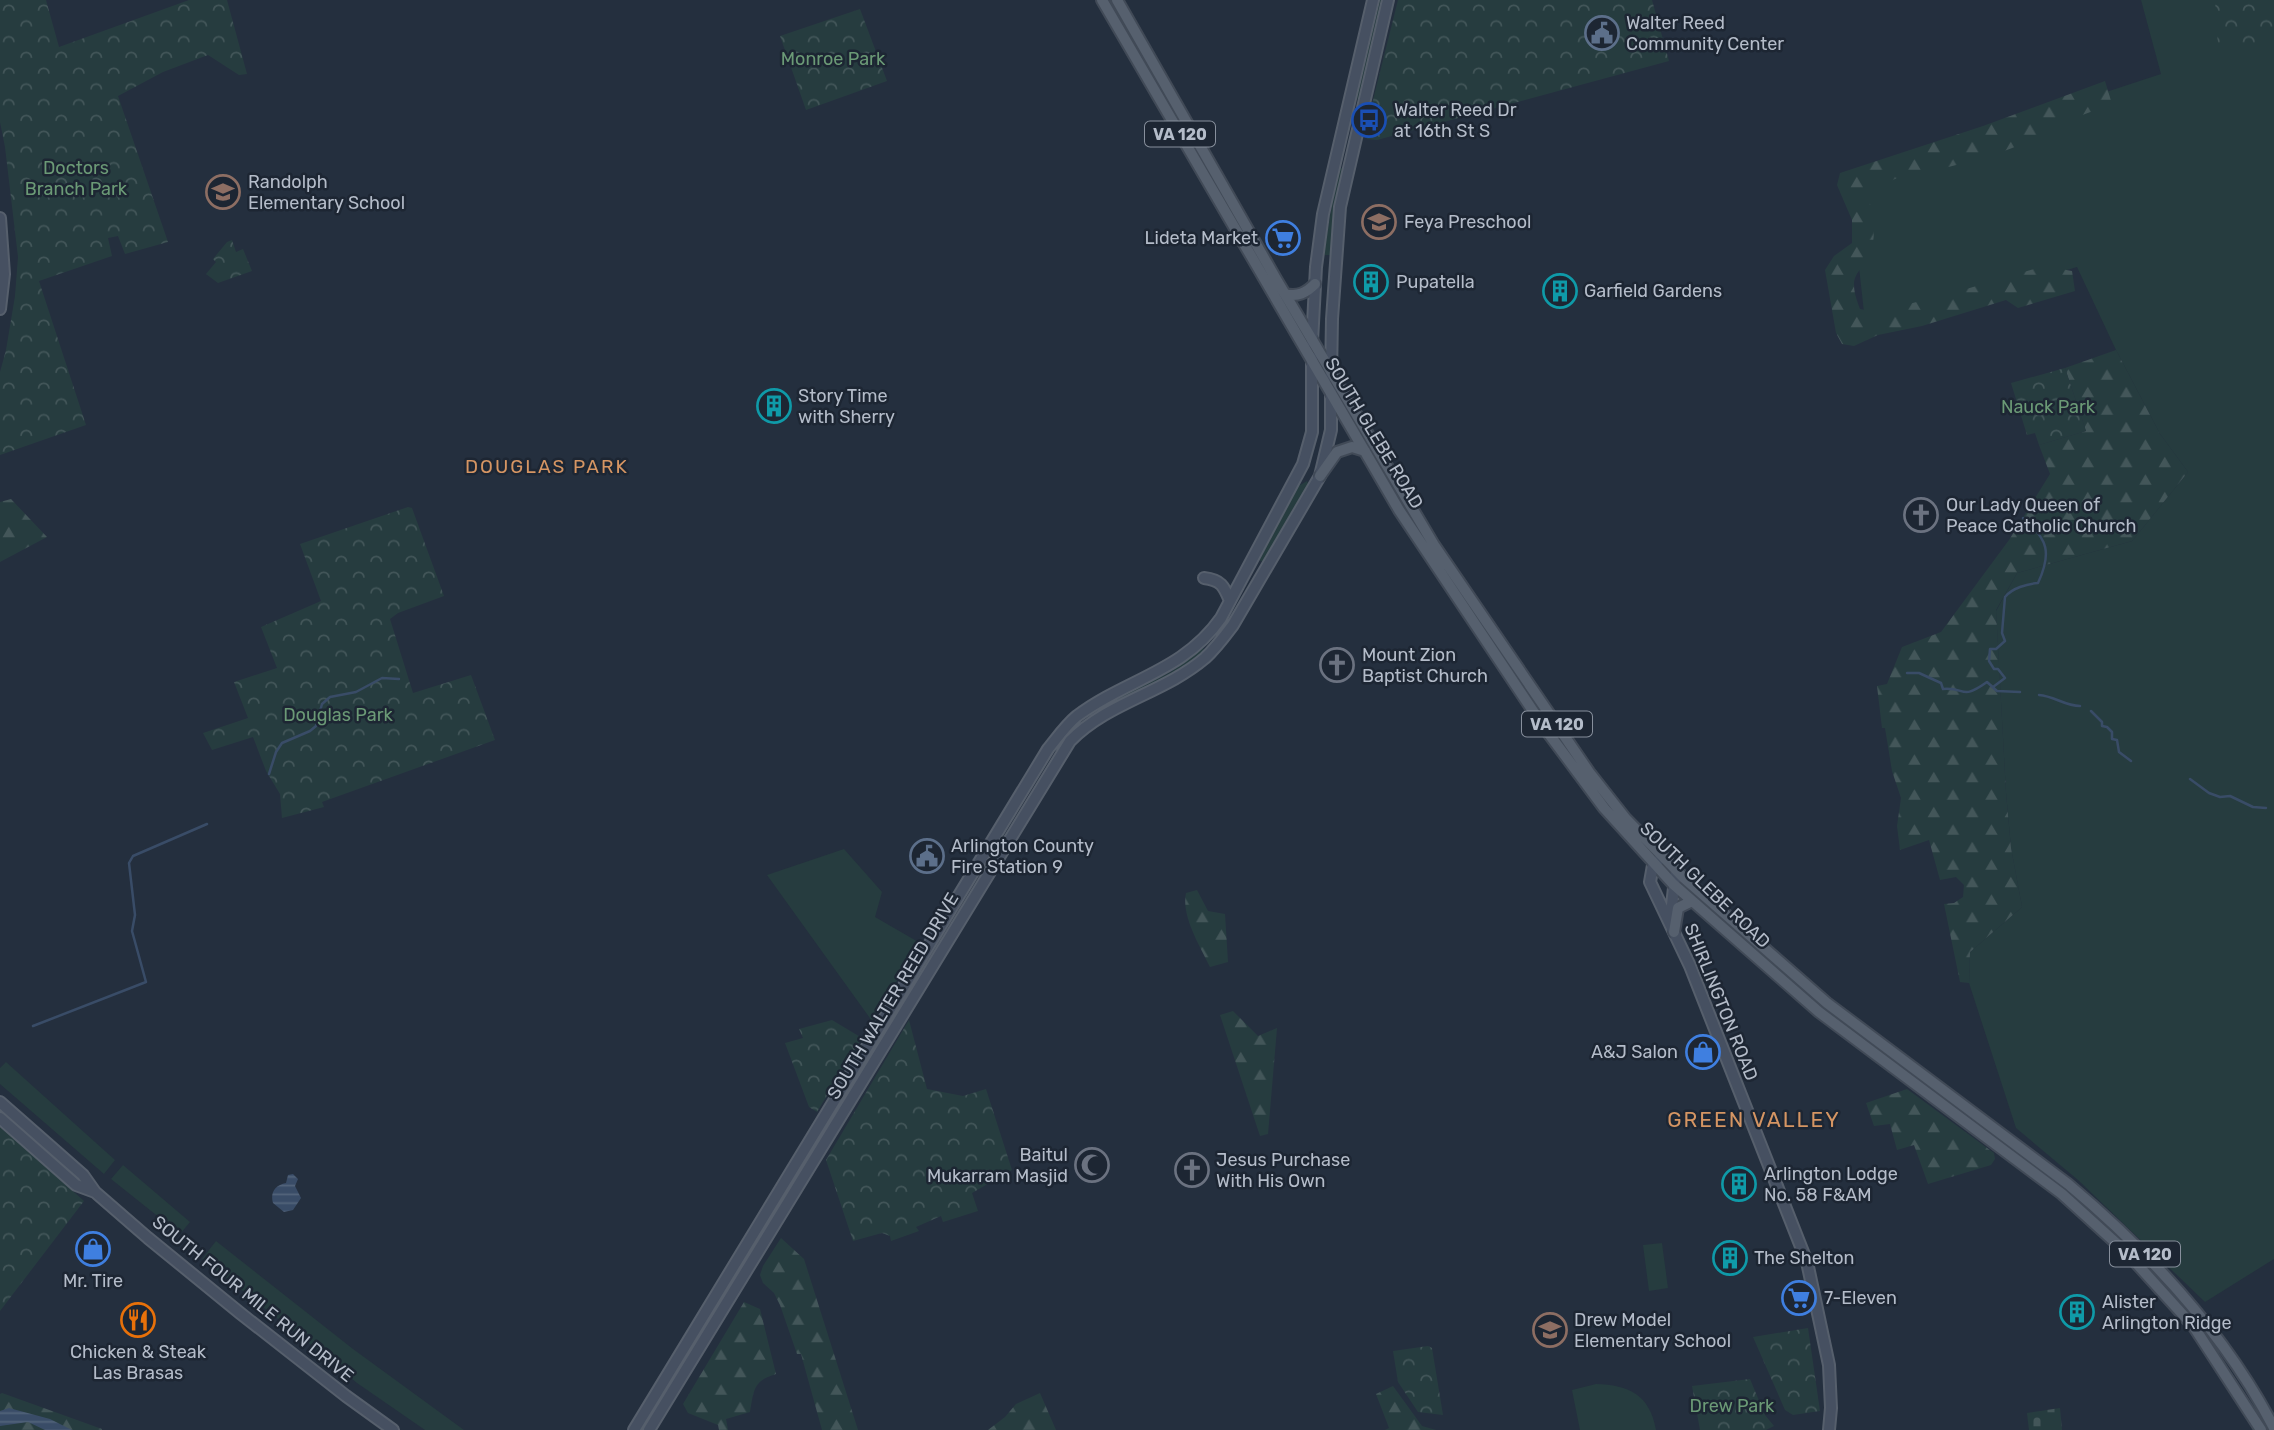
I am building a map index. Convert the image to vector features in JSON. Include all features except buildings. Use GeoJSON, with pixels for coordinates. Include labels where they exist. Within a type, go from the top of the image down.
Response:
{"type":"FeatureCollection","features":[{"type":"Feature","properties":{"kind":"main road","name":"SOUTH GLEBE ROAD"},"geometry":{"type":"LineString","coordinates":[[1102,0],[1306,341],[1331,370],[1372,456],[1425,552],[1543,726],[1652,868],[1819,1013],[2062,1194],[2138,1263],[2194,1327],[2261,1430]]}},
{"type":"Feature","properties":{"kind":"main road","name":"SOUTH GLEBE ROAD"},"geometry":{"type":"LineString","coordinates":[[1117,0],[1285,294],[1306,341]]}},
{"type":"Feature","properties":{"kind":"main road","name":"SOUTH WALTER REED DRIVE"},"geometry":{"type":"LineString","coordinates":[[634,1430],[1048,749],[1074,718],[1170,666],[1209,636],[1306,455],[1312,432],[1312,362],[1306,341],[1323,214],[1373,0]]}},
{"type":"Feature","properties":{"kind":"main road","name":"SOUTH WALTER REED DRIVE"},"geometry":{"type":"LineString","coordinates":[[649,1430],[1070,741],[1093,721],[1178,676],[1203,660],[1218,646],[1320,476],[1331,430],[1335,264],[1340,206],[1388,0]]}},
{"type":"Feature","properties":{"kind":"main road"},"geometry":{"type":"LineString","coordinates":[[0,218],[4,274],[0,309]]}},
{"type":"Feature","properties":{"kind":"main road"},"geometry":{"type":"LineString","coordinates":[[1285,294],[1294,296],[1306,293],[1315,284]]}},
{"type":"Feature","properties":{"kind":"main road","name":"SOUTH GLEBE ROAD"},"geometry":{"type":"LineString","coordinates":[[1312,362],[1372,456],[1589,772],[1626,819],[1676,870],[1826,1003],[2105,1214],[2161,1272],[2229,1354],[2258,1396],[2274,1428]]}},
{"type":"Feature","properties":{"kind":"main road"},"geometry":{"type":"LineString","coordinates":[[1320,476],[1337,453],[1352,447],[1372,456]]}},
{"type":"Feature","properties":{"kind":"main road"},"geometry":{"type":"LineString","coordinates":[[1204,578],[1217,579],[1223,585],[1230,601]]}},
{"type":"Feature","properties":{"kind":"main road"},"geometry":{"type":"LineString","coordinates":[[1652,868],[1663,857]]}},
{"type":"Feature","properties":{"kind":"main road","name":"SHIRLINGTON ROAD"},"geometry":{"type":"LineString","coordinates":[[1652,868],[1650,882],[1674,932],[1807,1262],[1829,1365],[1829,1430]]}},
{"type":"Feature","properties":{"kind":"main road"},"geometry":{"type":"LineString","coordinates":[[1674,932],[1671,914],[1676,870]]}},
{"type":"Feature","properties":{"kind":"main road"},"geometry":{"type":"LineString","coordinates":[[1674,932],[1678,908],[1692,901]]}},
{"type":"Feature","properties":{"kind":"main road","name":"SOUTH FOUR MILE RUN DRIVE"},"geometry":{"type":"LineString","coordinates":[[0,1102],[83,1175],[95,1192],[240,1314],[393,1430]]}},
{"type":"Feature","properties":{"kind":"main road","name":"SOUTH FOUR MILE RUN DRIVE"},"geometry":{"type":"LineString","coordinates":[[0,1118],[76,1185],[95,1192]]}},
{"type":"Feature","properties":{"kind":"green space","name":"Doctors Branch Park"},"geometry":{"type":"Polygon","coordinates":[[[0,0],[46,0],[59,47],[189,0],[227,0],[247,74],[239,75],[208,55],[163,72],[118,96],[168,242],[125,254],[118,236],[108,238],[112,256],[39,281],[86,425],[0,455],[0,372],[15,296],[18,257],[0,122],[0,0]]]}},
{"type":"Feature","properties":{"kind":"green space"},"geometry":{"type":"Polygon","coordinates":[[[1378,0],[1384,0],[1361,100],[1355,98],[1378,0]]]}},
{"type":"Feature","properties":{"kind":"green space"},"geometry":{"type":"Polygon","coordinates":[[[1398,0],[1652,0],[1669,61],[1377,140],[1367,139],[1365,132],[1398,0]]]}},
{"type":"Feature","properties":{"kind":"green space"},"geometry":{"type":"Polygon","coordinates":[[[2141,0],[2274,0],[2274,1259],[2205,1302],[2078,1180],[2016,1128],[1969,983],[1970,952],[2022,907],[2011,848],[2006,793],[1996,611],[2017,573],[2132,541],[2188,472],[2160,434],[2077,267],[1866,331],[1849,176],[2161,74],[2141,0]]]}},
{"type":"Feature","properties":{"kind":"green space"},"geometry":{"type":"Polygon","coordinates":[[[2215,0],[2274,0],[2274,44],[2218,48],[2215,0]]]}},
{"type":"Feature","properties":{"kind":"green space","name":"Monroe Park"},"geometry":{"type":"Polygon","coordinates":[[[860,9],[887,81],[806,110],[780,36],[860,9]]]}},
{"type":"Feature","properties":{"kind":"green space"},"geometry":{"type":"Polygon","coordinates":[[[2105,81],[2112,104],[2042,130],[2028,142],[1991,156],[1929,172],[1904,175],[1868,191],[1874,236],[1870,253],[1855,278],[1854,285],[1860,309],[1875,312],[1946,295],[2044,266],[2072,271],[2075,291],[2018,308],[2006,300],[1922,326],[1878,335],[1854,346],[1842,344],[1836,333],[1825,270],[1834,256],[1852,243],[1852,220],[1837,185],[1840,173],[1983,126],[2105,81]]]}},
{"type":"Feature","properties":{"kind":"green space"},"geometry":{"type":"Polygon","coordinates":[[[1339,167],[1344,169],[1331,255],[1323,255],[1339,167]]]}},
{"type":"Feature","properties":{"kind":"green space"},"geometry":{"type":"Polygon","coordinates":[[[232,240],[236,252],[243,249],[252,271],[218,283],[206,274],[216,262],[213,259],[227,242],[232,240]]]}},
{"type":"Feature","properties":{"kind":"green space"},"geometry":{"type":"Polygon","coordinates":[[[2116,350],[2160,434],[2188,472],[2132,541],[2017,573],[1996,610],[2006,793],[2011,848],[2022,907],[1970,952],[1969,983],[1960,982],[1944,904],[1954,903],[1963,897],[1964,885],[1956,877],[1940,880],[1929,840],[1900,850],[1897,826],[1901,798],[1892,771],[1885,728],[1882,728],[1877,686],[1887,684],[1902,647],[1941,632],[2009,540],[2050,474],[2039,445],[2086,431],[2065,368],[2116,350]]]}},
{"type":"Feature","properties":{"kind":"green space","name":"Nauck Park"},"geometry":{"type":"Polygon","coordinates":[[[2065,368],[2086,431],[2039,445],[2035,433],[2027,435],[2011,383],[2065,368]]]}},
{"type":"Feature","properties":{"kind":"green space"},"geometry":{"type":"Polygon","coordinates":[[[1307,481],[1309,486],[1263,562],[1259,560],[1297,487],[1307,481]]]}},
{"type":"Feature","properties":{"kind":"green space"},"geometry":{"type":"Polygon","coordinates":[[[11,499],[47,537],[0,562],[0,502],[11,499]]]}},
{"type":"Feature","properties":{"kind":"green space","name":"Douglas Park"},"geometry":{"type":"Polygon","coordinates":[[[408,507],[412,508],[444,596],[398,613],[390,619],[413,693],[471,675],[495,740],[322,802],[324,807],[282,818],[280,794],[266,771],[253,737],[212,750],[203,733],[248,718],[234,682],[277,668],[261,627],[321,601],[300,544],[408,507]]]}},
{"type":"Feature","properties":{"kind":"green space"},"geometry":{"type":"Polygon","coordinates":[[[1203,648],[1205,651],[1182,669],[1104,709],[1102,705],[1171,672],[1203,648]]]}},
{"type":"Feature","properties":{"kind":"green space"},"geometry":{"type":"Polygon","coordinates":[[[844,849],[882,892],[875,917],[920,943],[872,1021],[767,875],[844,849]]]}},
{"type":"Feature","properties":{"kind":"green space"},"geometry":{"type":"Polygon","coordinates":[[[1197,890],[1208,911],[1225,914],[1228,962],[1210,967],[1192,931],[1186,911],[1186,893],[1197,890]]]}},
{"type":"Feature","properties":{"kind":"green space"},"geometry":{"type":"Polygon","coordinates":[[[926,960],[929,963],[828,1128],[825,1126],[926,960]]]}},
{"type":"Feature","properties":{"kind":"green space"},"geometry":{"type":"Polygon","coordinates":[[[1233,1011],[1258,1036],[1277,1028],[1268,1134],[1260,1136],[1220,1015],[1233,1011]]]}},
{"type":"Feature","properties":{"kind":"green space"},"geometry":{"type":"Polygon","coordinates":[[[832,1020],[862,1038],[817,1112],[809,1107],[785,1043],[803,1038],[799,1029],[832,1020]]]}},
{"type":"Feature","properties":{"kind":"green space"},"geometry":{"type":"Polygon","coordinates":[[[909,1020],[927,1089],[963,1096],[986,1089],[1012,1170],[972,1193],[978,1211],[943,1222],[941,1216],[916,1227],[919,1231],[891,1241],[890,1236],[882,1233],[853,1241],[826,1160],[909,1020]]]}},
{"type":"Feature","properties":{"kind":"green space"},"geometry":{"type":"Polygon","coordinates":[[[6,1062],[115,1160],[104,1174],[0,1084],[0,1068],[6,1062]]]}},
{"type":"Feature","properties":{"kind":"green space"},"geometry":{"type":"Polygon","coordinates":[[[1907,1089],[1994,1153],[1995,1159],[1991,1165],[1928,1184],[1914,1145],[1897,1150],[1890,1124],[1874,1126],[1866,1103],[1907,1089]]]}},
{"type":"Feature","properties":{"kind":"green space"},"geometry":{"type":"Polygon","coordinates":[[[0,1126],[84,1201],[0,1311],[0,1126]]]}},
{"type":"Feature","properties":{"kind":"green space"},"geometry":{"type":"Polygon","coordinates":[[[123,1165],[190,1222],[180,1234],[111,1179],[123,1165]]]}},
{"type":"Feature","properties":{"kind":"green space"},"geometry":{"type":"Polygon","coordinates":[[[781,1238],[804,1259],[858,1430],[822,1430],[801,1354],[797,1354],[774,1293],[763,1283],[760,1275],[763,1266],[781,1238]]]}},
{"type":"Feature","properties":{"kind":"green space"},"geometry":{"type":"Polygon","coordinates":[[[216,1241],[353,1349],[464,1430],[425,1430],[357,1383],[202,1259],[216,1241]]]}},
{"type":"Feature","properties":{"kind":"green space"},"geometry":{"type":"Polygon","coordinates":[[[1662,1243],[1668,1288],[1649,1291],[1643,1245],[1662,1243]]]}},
{"type":"Feature","properties":{"kind":"green space"},"geometry":{"type":"Polygon","coordinates":[[[744,1302],[760,1309],[776,1374],[756,1387],[750,1412],[726,1419],[728,1430],[719,1430],[718,1425],[688,1413],[683,1404],[744,1302]]]}},
{"type":"Feature","properties":{"kind":"green space"},"geometry":{"type":"Polygon","coordinates":[[[1808,1328],[1820,1411],[1793,1415],[1785,1410],[1753,1337],[1808,1328]]]}},
{"type":"Feature","properties":{"kind":"green space"},"geometry":{"type":"Polygon","coordinates":[[[1428,1346],[1432,1348],[1443,1415],[1418,1412],[1398,1382],[1393,1351],[1428,1346]]]}},
{"type":"Feature","properties":{"kind":"green space","name":"Drew Park"},"geometry":{"type":"Polygon","coordinates":[[[1750,1379],[1765,1415],[1774,1426],[1766,1430],[1700,1430],[1692,1386],[1750,1379]]]}},
{"type":"Feature","properties":{"kind":"green space"},"geometry":{"type":"Polygon","coordinates":[[[1596,1384],[1618,1387],[1636,1394],[1649,1408],[1656,1430],[1580,1430],[1572,1390],[1596,1384]]]}},
{"type":"Feature","properties":{"kind":"green space"},"geometry":{"type":"Polygon","coordinates":[[[1393,1386],[1422,1426],[1436,1430],[1385,1430],[1389,1428],[1376,1394],[1393,1386]]]}},
{"type":"Feature","properties":{"kind":"green space"},"geometry":{"type":"Polygon","coordinates":[[[2,1393],[102,1429],[102,1430],[0,1430],[2,1393]]]}},
{"type":"Feature","properties":{"kind":"green space"},"geometry":{"type":"Polygon","coordinates":[[[1040,1393],[1056,1430],[988,1430],[1016,1404],[1040,1393]]]}},
{"type":"Feature","properties":{"kind":"green space"},"geometry":{"type":"Polygon","coordinates":[[[2060,1408],[2062,1430],[2029,1430],[2027,1413],[2060,1408]]]}},
{"type":"Feature","properties":{"kind":"water"},"geometry":{"type":"Polygon","coordinates":[[[293,1174],[298,1179],[295,1186],[301,1198],[293,1210],[284,1212],[273,1203],[273,1193],[276,1188],[286,1183],[288,1175],[293,1174]]]}},
{"type":"Feature","properties":{"kind":"water"},"geometry":{"type":"Polygon","coordinates":[[[9,1408],[50,1419],[72,1430],[45,1430],[28,1422],[0,1426],[0,1411],[9,1408]]]}},
{"type":"Feature","properties":{"kind":"waterway"},"geometry":{"type":"LineString","coordinates":[[1993,687],[2005,678],[1989,661],[1990,649],[1996,649],[2005,641],[2002,633],[2005,597],[2020,587],[2038,583],[2045,563],[2042,540],[2023,518]]}},
{"type":"Feature","properties":{"kind":"waterway"},"geometry":{"type":"LineString","coordinates":[[1907,673],[1919,673],[1941,683],[1943,689],[1968,692],[1987,682],[1997,691],[2020,692]]}},
{"type":"Feature","properties":{"kind":"waterway"},"geometry":{"type":"LineString","coordinates":[[269,774],[282,743],[316,726],[322,704],[330,697],[356,692],[382,678],[399,679]]}},
{"type":"Feature","properties":{"kind":"waterway"},"geometry":{"type":"LineString","coordinates":[[2039,695],[2080,706]]}},
{"type":"Feature","properties":{"kind":"waterway"},"geometry":{"type":"LineString","coordinates":[[2091,711],[2102,722],[2102,726],[2112,732],[2112,739],[2117,740],[2119,752],[2131,761]]}},
{"type":"Feature","properties":{"kind":"waterway"},"geometry":{"type":"LineString","coordinates":[[2190,779],[2209,793],[2220,797],[2230,796],[2253,807],[2266,808]]}},
{"type":"Feature","properties":{"kind":"waterway"},"geometry":{"type":"LineString","coordinates":[[33,1026],[146,982],[132,931],[135,915],[129,863],[133,856],[207,824]]}},
{"type":"Feature","properties":{"kind":"place","name":"Walter Reed Community Center"},"geometry":{"type":"Point","coordinates":[1602,33]}},
{"type":"Feature","properties":{"kind":"place","name":"Walter Reed Dr at 16th St S"},"geometry":{"type":"Point","coordinates":[1369,120]}},
{"type":"Feature","properties":{"kind":"place","name":"Randolph Elementary School"},"geometry":{"type":"Point","coordinates":[223,192]}},
{"type":"Feature","properties":{"kind":"place","name":"Feya Preschool"},"geometry":{"type":"Point","coordinates":[1379,222]}},
{"type":"Feature","properties":{"kind":"place","name":"Lideta Market"},"geometry":{"type":"Point","coordinates":[1283,238]}},
{"type":"Feature","properties":{"kind":"place","name":"Pupatella"},"geometry":{"type":"Point","coordinates":[1371,282]}},
{"type":"Feature","properties":{"kind":"place","name":"Garfield Gardens"},"geometry":{"type":"Point","coordinates":[1560,291]}},
{"type":"Feature","properties":{"kind":"place","name":"Story Time with Sherry"},"geometry":{"type":"Point","coordinates":[774,406]}},
{"type":"Feature","properties":{"kind":"place","name":"Our Lady Queen of Peace Catholic Church"},"geometry":{"type":"Point","coordinates":[1921,515]}},
{"type":"Feature","properties":{"kind":"place","name":"Mount Zion Baptist Church"},"geometry":{"type":"Point","coordinates":[1337,665]}},
{"type":"Feature","properties":{"kind":"place","name":"Arlington County Fire Station 9"},"geometry":{"type":"Point","coordinates":[927,856]}},
{"type":"Feature","properties":{"kind":"place","name":"A&J Salon"},"geometry":{"type":"Point","coordinates":[1703,1052]}},
{"type":"Feature","properties":{"kind":"place","name":"Baitul Mukarram Masjid"},"geometry":{"type":"Point","coordinates":[1092,1165]}},
{"type":"Feature","properties":{"kind":"place","name":"Jesus Purchase With His Own"},"geometry":{"type":"Point","coordinates":[1192,1170]}},
{"type":"Feature","properties":{"kind":"place","name":"Arlington Lodge No. 58 F&AM"},"geometry":{"type":"Point","coordinates":[1739,1184]}},
{"type":"Feature","properties":{"kind":"place","name":"Mr. Tire"},"geometry":{"type":"Point","coordinates":[93,1249]}},
{"type":"Feature","properties":{"kind":"place","name":"The Shelton"},"geometry":{"type":"Point","coordinates":[1730,1258]}},
{"type":"Feature","properties":{"kind":"place","name":"7-Eleven"},"geometry":{"type":"Point","coordinates":[1799,1298]}},
{"type":"Feature","properties":{"kind":"place","name":"Alister Arlington Ridge"},"geometry":{"type":"Point","coordinates":[2077,1312]}},
{"type":"Feature","properties":{"kind":"place","name":"Chicken & Steak Las Brasas"},"geometry":{"type":"Point","coordinates":[138,1320]}},
{"type":"Feature","properties":{"kind":"place","name":"Drew Model Elementary School"},"geometry":{"type":"Point","coordinates":[1550,1330]}},
{"type":"Feature","properties":{"kind":"district","name":"DOUGLAS PARK"},"geometry":{"type":"Point","coordinates":[547,466]}},
{"type":"Feature","properties":{"kind":"district","name":"GREEN VALLEY"},"geometry":{"type":"Point","coordinates":[1754,1120]}}]}
